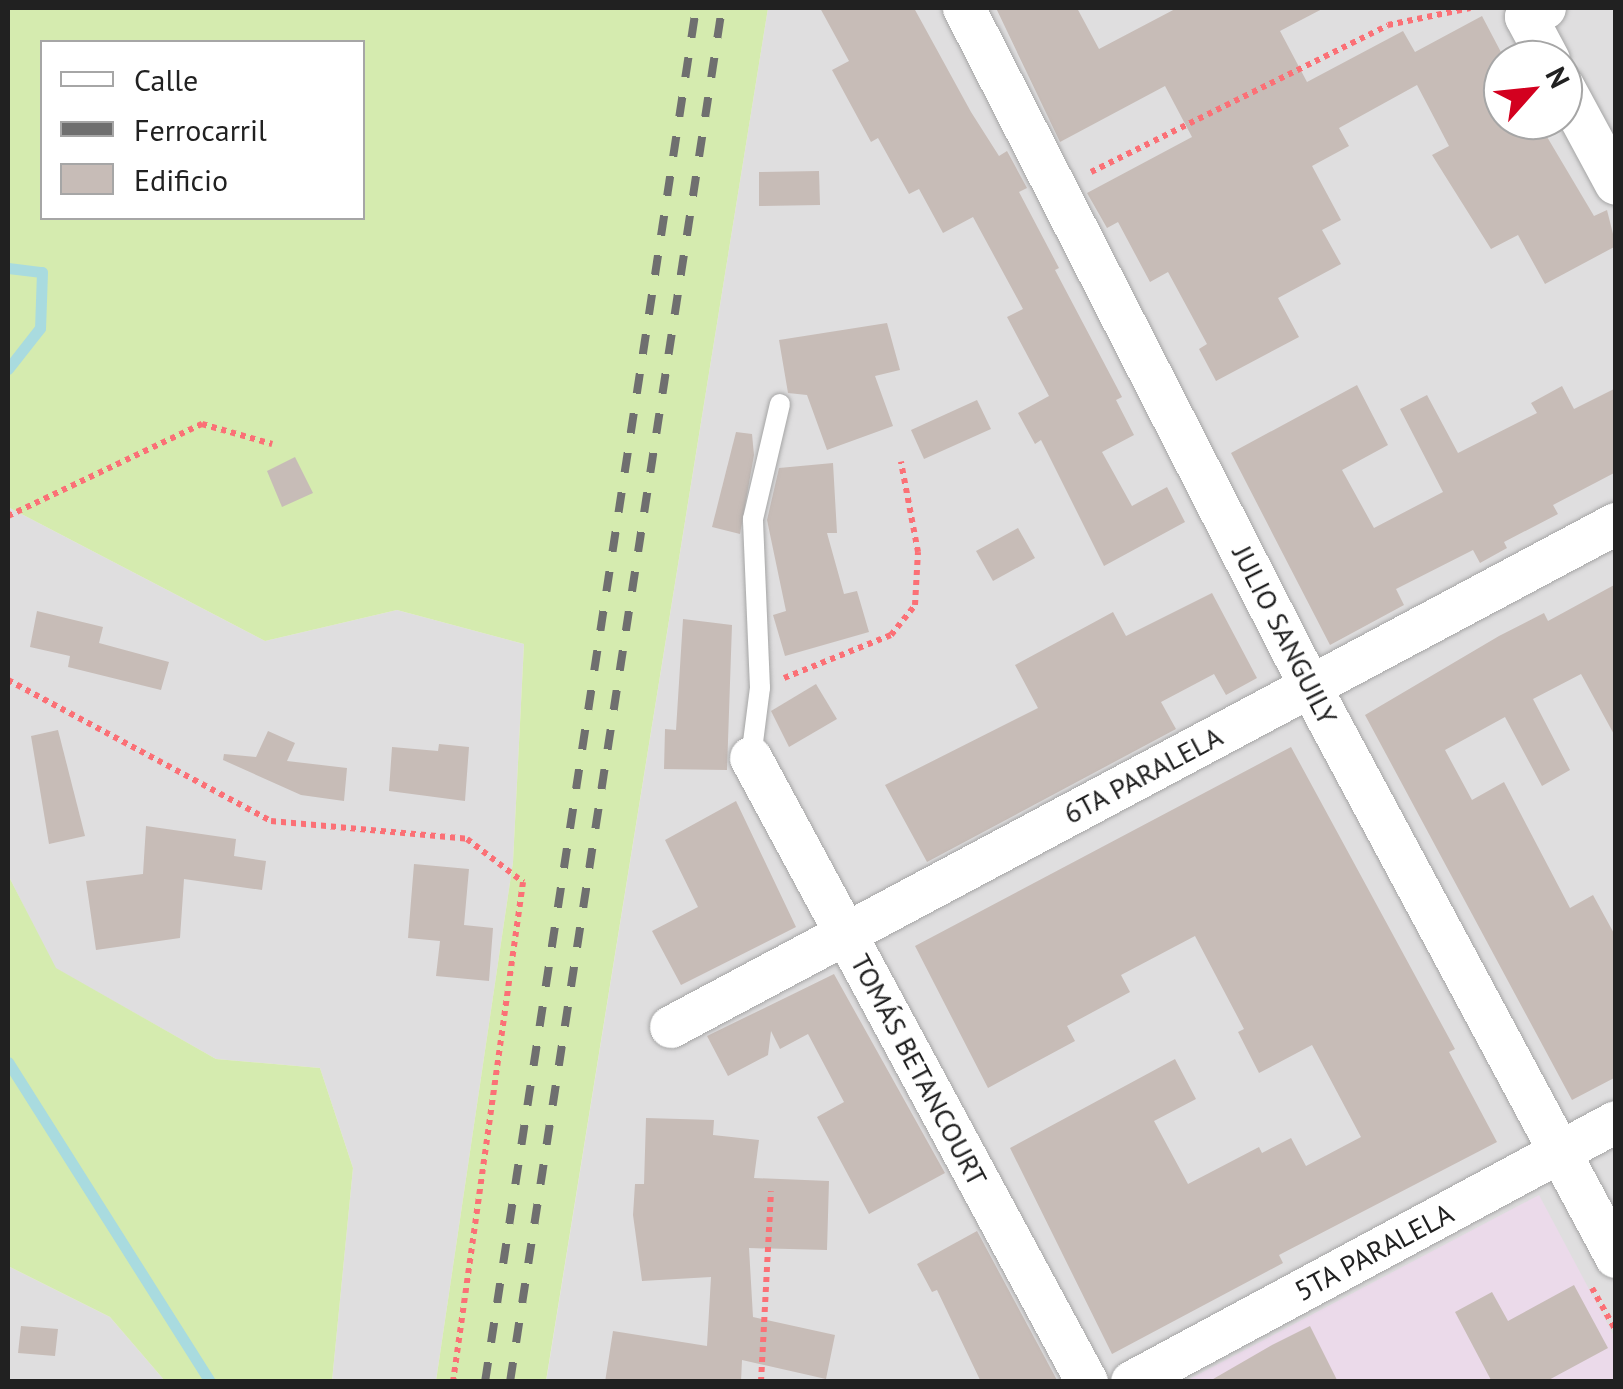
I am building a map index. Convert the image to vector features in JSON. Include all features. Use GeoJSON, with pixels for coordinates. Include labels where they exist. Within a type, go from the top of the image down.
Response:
{"type":"FeatureCollection","features":[{"type":"Feature","properties":{"kind":"street","name":"JULIO SANGUILY"},"geometry":{"type":"LineString","coordinates":[[964,8],[1310,686],[1616,1258]]}},
{"type":"Feature","properties":{"kind":"street"},"geometry":{"type":"LineString","coordinates":[[1538,40],[1526,17],[1546,8]]}},
{"type":"Feature","properties":{"kind":"street"},"geometry":{"type":"LineString","coordinates":[[1583,123],[1616,184]]}},
{"type":"Feature","properties":{"kind":"street","name":"6TA PARALELA"},"geometry":{"type":"LineString","coordinates":[[671,1027],[1616,524]]}},
{"type":"Feature","properties":{"kind":"street","name":"TOMÁS BETANCOURT"},"geometry":{"type":"LineString","coordinates":[[751,758],[1087,1382]]}},
{"type":"Feature","properties":{"kind":"street","name":"5TA PARALELA"},"geometry":{"type":"LineString","coordinates":[[1132,1382],[1616,1122]]}},
{"type":"Feature","properties":{"kind":"lane"},"geometry":{"type":"LineString","coordinates":[[751,758],[760,688],[752,519],[780,404]]}},
{"type":"Feature","properties":{"kind":"path"},"geometry":{"type":"LineString","coordinates":[[1058,188],[1388,25],[1470,8]]}},
{"type":"Feature","properties":{"kind":"path"},"geometry":{"type":"LineString","coordinates":[[8,516],[202,424],[272,444]]}},
{"type":"Feature","properties":{"kind":"path"},"geometry":{"type":"LineString","coordinates":[[760,688],[891,635],[915,605],[918,552],[901,462]]}},
{"type":"Feature","properties":{"kind":"path"},"geometry":{"type":"LineString","coordinates":[[8,680],[271,820],[468,839],[523,882],[453,1382]]}},
{"type":"Feature","properties":{"kind":"path"},"geometry":{"type":"LineString","coordinates":[[761,1382],[771,1191]]}},
{"type":"Feature","properties":{"kind":"shaded area"},"geometry":{"type":"Polygon","coordinates":[[[768,8],[1615,8],[1615,1381],[546,1382],[768,8]]]}},
{"type":"Feature","properties":{"kind":"shaded area"},"geometry":{"type":"Polygon","coordinates":[[[8,507],[265,641],[397,610],[524,644],[513,862],[436,1381],[332,1381],[353,1168],[320,1068],[216,1059],[55,968],[8,875],[8,507]]]}},
{"type":"Feature","properties":{"kind":"shaded area"},"geometry":{"type":"Polygon","coordinates":[[[1539,1195],[1615,1338],[1615,1381],[1184,1382],[1539,1195]]]}},
{"type":"Feature","properties":{"kind":"shaded area"},"geometry":{"type":"Polygon","coordinates":[[[8,1266],[110,1317],[165,1381],[8,1381],[8,1266]]]}},
{"type":"Feature","properties":{"kind":"green space"},"geometry":{"type":"Polygon","coordinates":[[[8,8],[768,8],[546,1381],[436,1381],[513,862],[524,644],[397,610],[265,641],[8,507],[8,8]]]}},
{"type":"Feature","properties":{"kind":"green space"},"geometry":{"type":"Polygon","coordinates":[[[8,875],[56,968],[216,1059],[320,1068],[353,1168],[332,1381],[165,1381],[110,1317],[8,1266],[8,875]]]}},
{"type":"Feature","properties":{"kind":"building"},"geometry":{"type":"Polygon","coordinates":[[[820,8],[914,8],[971,112],[999,156],[1007,151],[1027,188],[1019,192],[1122,397],[1116,400],[1134,435],[1102,452],[1132,506],[1167,487],[1185,522],[1104,566],[1041,440],[1035,444],[1018,413],[1049,396],[1007,317],[1023,309],[973,217],[943,233],[919,189],[909,194],[878,138],[871,142],[832,70],[849,61],[820,8]]]}},
{"type":"Feature","properties":{"kind":"building"},"geometry":{"type":"Polygon","coordinates":[[[996,8],[1077,8],[1099,49],[1177,8],[1324,8],[1280,31],[1307,82],[1403,31],[1415,52],[1482,16],[1495,40],[1483,40],[1483,140],[1549,140],[1594,216],[1607,210],[1616,246],[1545,284],[1518,235],[1491,249],[1432,155],[1449,146],[1417,85],[1339,128],[1349,146],[1312,166],[1341,220],[1322,230],[1341,264],[1278,298],[1299,337],[1216,381],[1199,349],[1207,344],[1168,272],[1150,282],[1118,222],[1107,228],[1087,193],[1192,137],[1165,86],[1060,142],[996,8]]]}},
{"type":"Feature","properties":{"kind":"building"},"geometry":{"type":"Polygon","coordinates":[[[819,171],[820,205],[759,206],[759,172],[819,171]]]}},
{"type":"Feature","properties":{"kind":"building"},"geometry":{"type":"Polygon","coordinates":[[[887,323],[900,370],[875,376],[893,426],[827,450],[807,395],[788,393],[779,340],[887,323]]]}},
{"type":"Feature","properties":{"kind":"building"},"geometry":{"type":"Polygon","coordinates":[[[1357,385],[1388,445],[1342,470],[1374,528],[1443,492],[1400,409],[1427,395],[1458,453],[1537,413],[1531,403],[1562,386],[1574,409],[1616,388],[1616,472],[1553,505],[1558,514],[1504,542],[1507,548],[1480,563],[1473,550],[1396,589],[1404,605],[1330,645],[1231,453],[1357,385]]]}},
{"type":"Feature","properties":{"kind":"building"},"geometry":{"type":"Polygon","coordinates":[[[977,400],[991,429],[924,459],[911,430],[977,400]]]}},
{"type":"Feature","properties":{"kind":"building"},"geometry":{"type":"Polygon","coordinates":[[[736,432],[752,434],[754,455],[740,534],[712,527],[736,432]]]}},
{"type":"Feature","properties":{"kind":"building"},"geometry":{"type":"Polygon","coordinates":[[[295,457],[313,493],[282,507],[267,471],[295,457]]]}},
{"type":"Feature","properties":{"kind":"building"},"geometry":{"type":"Polygon","coordinates":[[[833,463],[837,533],[827,533],[844,594],[857,591],[869,632],[785,656],[773,615],[786,611],[767,520],[779,468],[833,463]]]}},
{"type":"Feature","properties":{"kind":"building"},"geometry":{"type":"Polygon","coordinates":[[[1018,528],[1035,558],[993,581],[976,551],[1018,528]]]}},
{"type":"Feature","properties":{"kind":"building"},"geometry":{"type":"Polygon","coordinates":[[[1616,584],[1616,738],[1581,674],[1533,699],[1570,770],[1542,786],[1505,717],[1445,750],[1472,800],[1504,782],[1570,908],[1593,895],[1616,937],[1616,1077],[1572,1100],[1365,715],[1499,636],[1544,613],[1548,621],[1616,584]]]}},
{"type":"Feature","properties":{"kind":"building"},"geometry":{"type":"Polygon","coordinates":[[[1212,593],[1257,678],[1226,695],[1214,674],[1161,702],[1176,729],[927,862],[885,785],[1038,708],[1015,665],[1113,612],[1126,636],[1212,593]]]}},
{"type":"Feature","properties":{"kind":"building"},"geometry":{"type":"Polygon","coordinates":[[[37,611],[103,627],[99,643],[169,662],[161,690],[68,667],[70,656],[30,647],[37,611]]]}},
{"type":"Feature","properties":{"kind":"building"},"geometry":{"type":"Polygon","coordinates":[[[683,619],[732,625],[727,770],[664,769],[665,729],[676,730],[683,619]]]}},
{"type":"Feature","properties":{"kind":"building"},"geometry":{"type":"Polygon","coordinates":[[[816,684],[837,719],[789,747],[771,711],[816,684]]]}},
{"type":"Feature","properties":{"kind":"building"},"geometry":{"type":"Polygon","coordinates":[[[58,730],[85,836],[49,844],[31,736],[58,730]]]}},
{"type":"Feature","properties":{"kind":"building"},"geometry":{"type":"Polygon","coordinates":[[[268,731],[295,743],[287,761],[347,768],[344,801],[301,795],[223,760],[224,754],[256,757],[268,731]]]}},
{"type":"Feature","properties":{"kind":"building"},"geometry":{"type":"Polygon","coordinates":[[[439,744],[469,747],[465,801],[389,791],[392,747],[438,751],[439,744]]]}},
{"type":"Feature","properties":{"kind":"building"},"geometry":{"type":"Polygon","coordinates":[[[1291,747],[1455,1049],[1449,1052],[1497,1142],[1279,1255],[1283,1263],[1112,1354],[1010,1148],[1175,1059],[1196,1099],[1154,1121],[1188,1184],[1259,1147],[1262,1153],[1291,1138],[1306,1166],[1361,1137],[1312,1045],[1259,1073],[1238,1032],[1244,1029],[1195,936],[1121,975],[1130,992],[1067,1026],[1075,1041],[988,1088],[915,946],[1291,747]]]}},
{"type":"Feature","properties":{"kind":"building"},"geometry":{"type":"Polygon","coordinates":[[[736,801],[796,927],[681,985],[652,931],[698,907],[665,840],[736,801]]]}},
{"type":"Feature","properties":{"kind":"building"},"geometry":{"type":"Polygon","coordinates":[[[146,826],[236,839],[234,856],[266,861],[262,890],[184,879],[180,938],[96,950],[86,881],[143,874],[146,826]]]}},
{"type":"Feature","properties":{"kind":"building"},"geometry":{"type":"Polygon","coordinates":[[[414,864],[469,869],[464,925],[493,928],[489,981],[436,976],[440,941],[408,938],[414,864]]]}},
{"type":"Feature","properties":{"kind":"building"},"geometry":{"type":"Polygon","coordinates":[[[834,974],[945,1173],[869,1214],[817,1117],[844,1102],[808,1034],[780,1049],[771,1031],[768,1055],[728,1076],[707,1036],[834,974]]]}},
{"type":"Feature","properties":{"kind":"building"},"geometry":{"type":"Polygon","coordinates":[[[646,1118],[714,1120],[713,1135],[759,1140],[754,1178],[829,1181],[827,1250],[749,1248],[753,1317],[835,1335],[826,1379],[742,1360],[741,1382],[605,1382],[613,1331],[707,1346],[711,1277],[642,1281],[633,1215],[635,1184],[644,1184],[646,1118]]]}},
{"type":"Feature","properties":{"kind":"building"},"geometry":{"type":"Polygon","coordinates":[[[977,1231],[1058,1382],[981,1382],[937,1290],[932,1292],[917,1264],[977,1231]]]}},
{"type":"Feature","properties":{"kind":"building"},"geometry":{"type":"Polygon","coordinates":[[[1574,1285],[1608,1348],[1545,1382],[1492,1382],[1455,1312],[1492,1292],[1508,1321],[1574,1285]]]}},
{"type":"Feature","properties":{"kind":"building"},"geometry":{"type":"Polygon","coordinates":[[[21,1326],[58,1329],[55,1356],[18,1353],[21,1326]]]}},
{"type":"Feature","properties":{"kind":"building"},"geometry":{"type":"Polygon","coordinates":[[[1310,1326],[1338,1382],[1208,1382],[1272,1345],[1310,1326]]]}},
{"type":"Feature","properties":{"kind":"waterway"},"geometry":{"type":"LineString","coordinates":[[8,268],[42,272],[40,328],[8,369]]}},
{"type":"Feature","properties":{"kind":"waterway"},"geometry":{"type":"LineString","coordinates":[[8,1062],[210,1382]]}},
{"type":"Feature","properties":{"kind":"railway"},"geometry":{"type":"LineString","coordinates":[[485,1382],[696,8]]}},
{"type":"Feature","properties":{"kind":"railway"},"geometry":{"type":"LineString","coordinates":[[510,1382],[722,8]]}}]}
